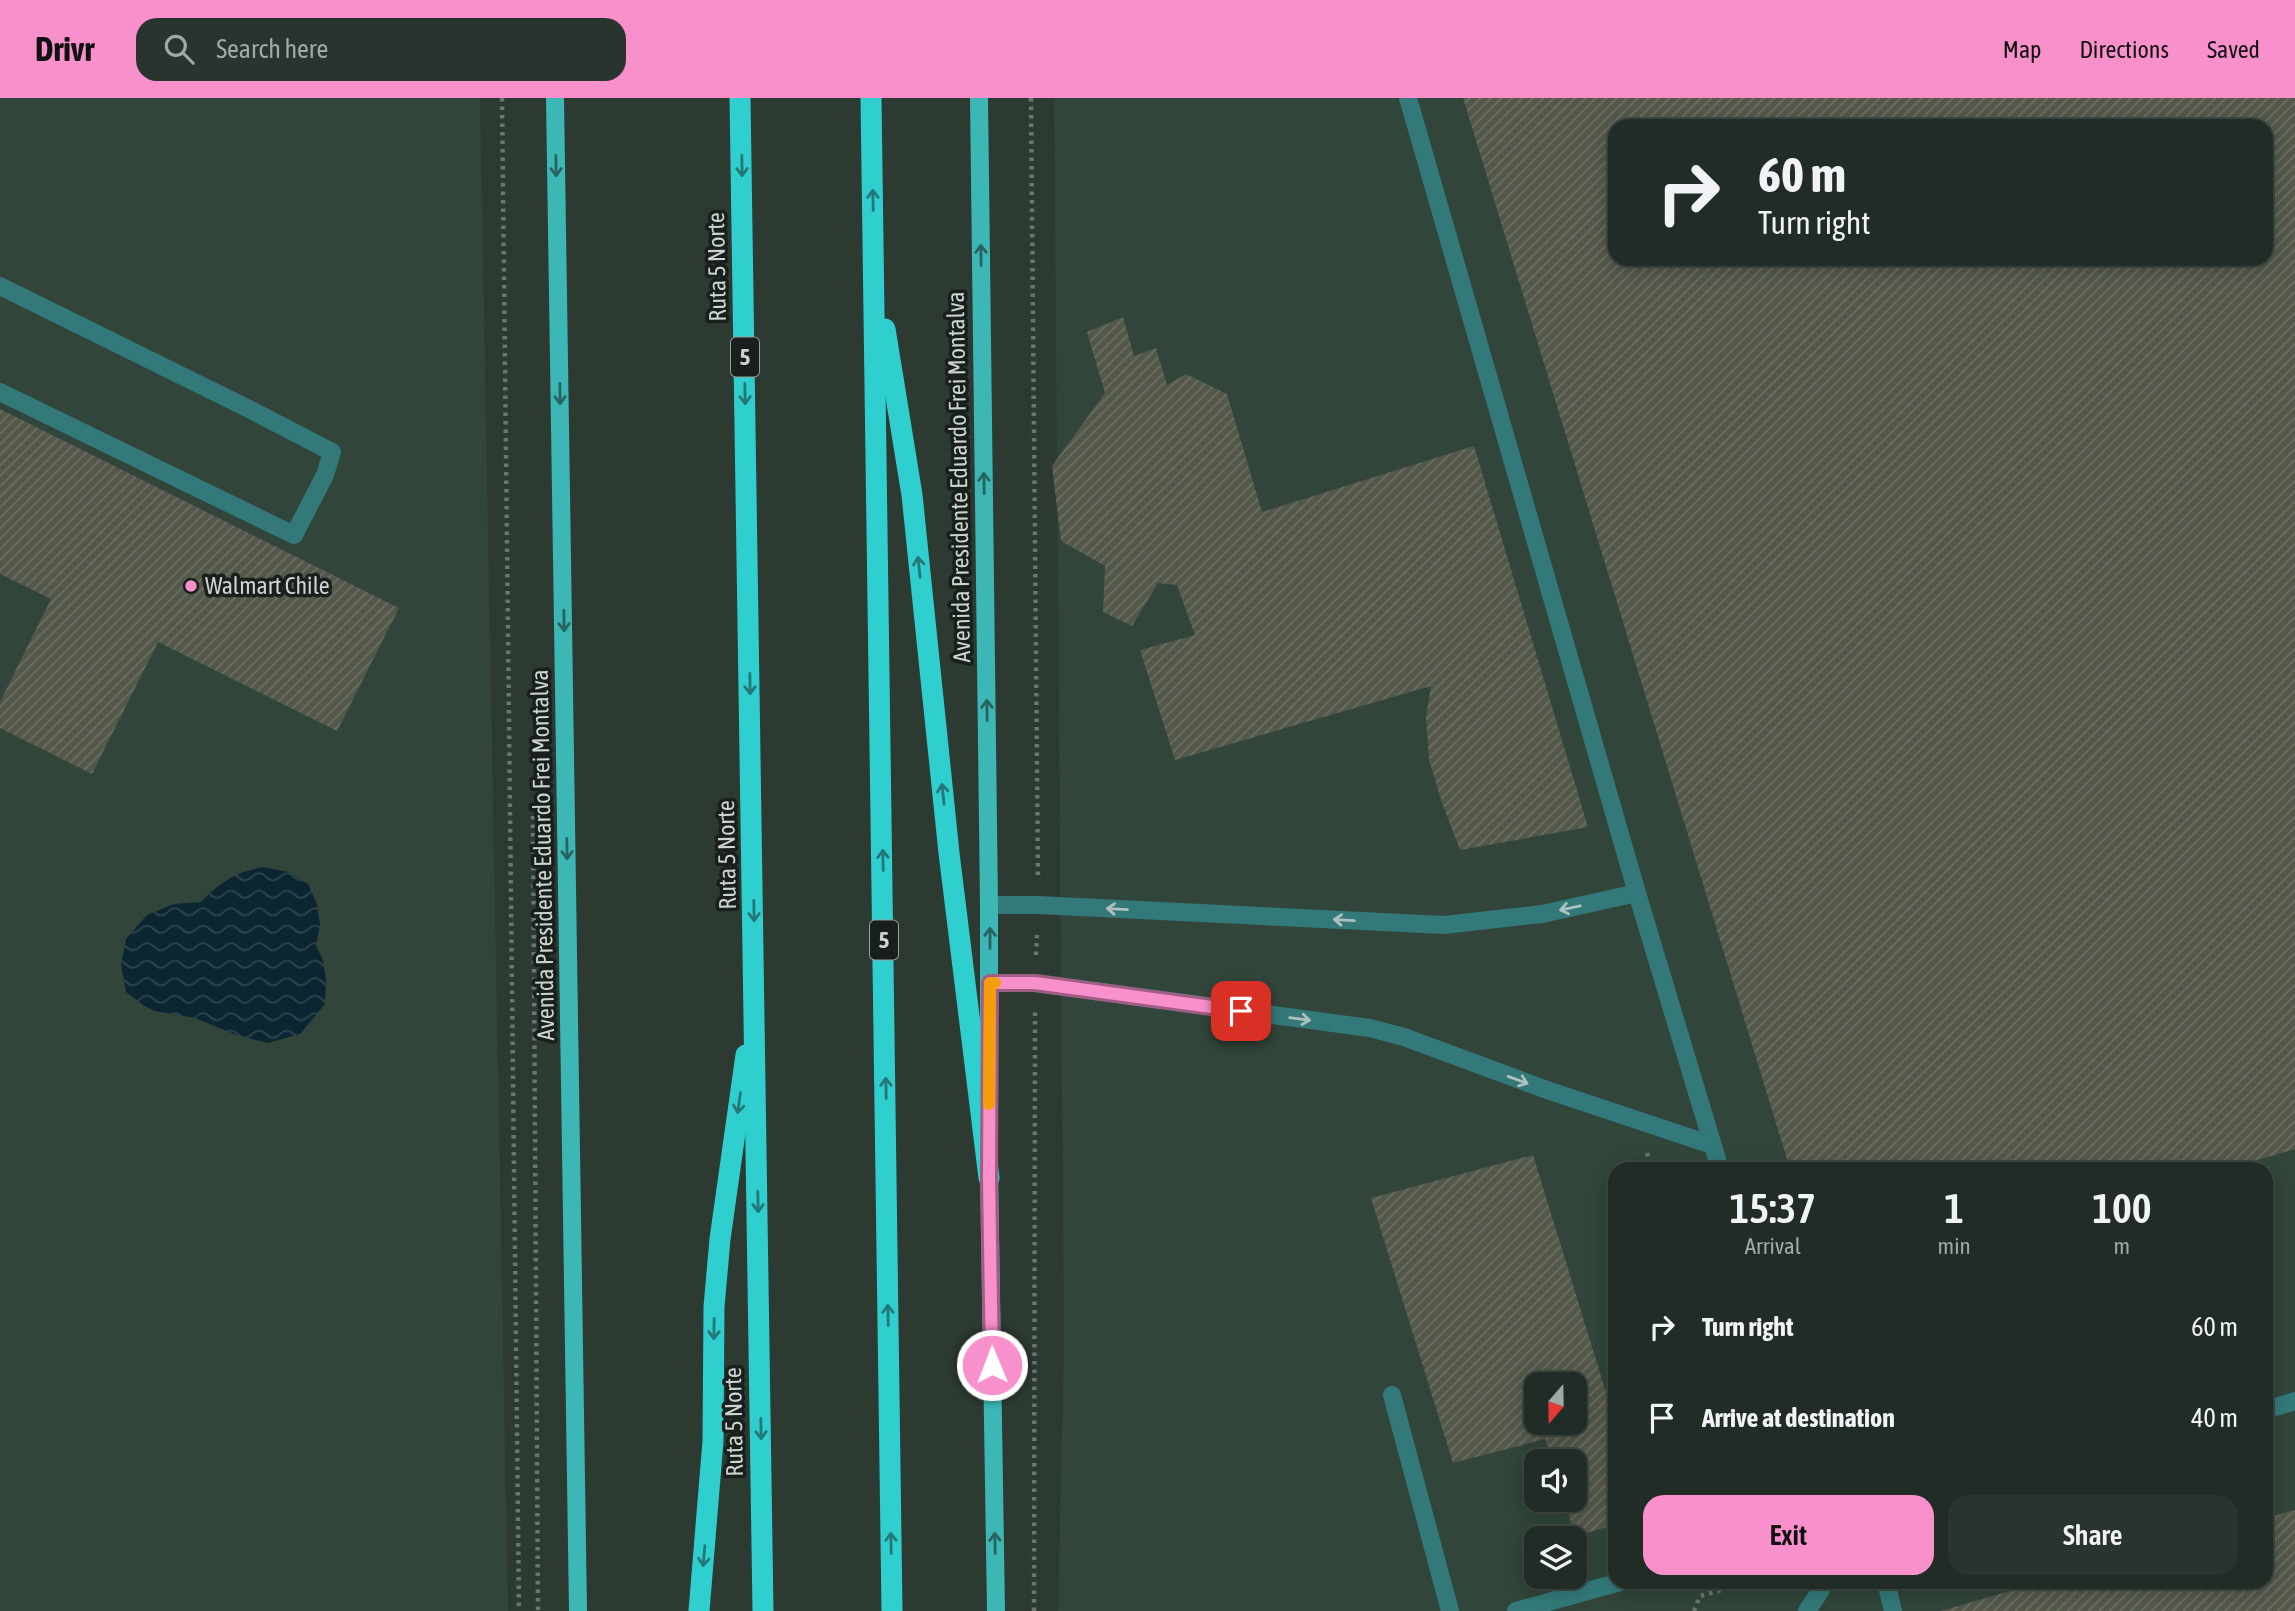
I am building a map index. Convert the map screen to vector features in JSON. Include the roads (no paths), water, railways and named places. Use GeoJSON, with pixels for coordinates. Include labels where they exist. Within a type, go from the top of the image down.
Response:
{"type":"FeatureCollection","features":[{"type":"Feature","properties":{"kind":"highway","name":"Ruta 5 Norte"},"geometry":{"type":"LineString","coordinates":[[740,98],[763,1611]]}},
{"type":"Feature","properties":{"kind":"highway","name":"5"},"geometry":{"type":"LineString","coordinates":[[871,98],[892,1611]]}},
{"type":"Feature","properties":{"kind":"highway"},"geometry":{"type":"LineString","coordinates":[[875,268],[912,495],[949,853],[989,1178]]}},
{"type":"Feature","properties":{"kind":"highway"},"geometry":{"type":"LineString","coordinates":[[699,1611],[713,1441],[714,1307],[720,1239],[755,987]]}},
{"type":"Feature","properties":{"kind":"main road","name":"Avenida Presidente Eduardo Frei Montalva"},"geometry":{"type":"LineString","coordinates":[[555,98],[578,1611]]}},
{"type":"Feature","properties":{"kind":"main road","name":"Avenida Presidente Eduardo Frei Montalva"},"geometry":{"type":"LineString","coordinates":[[978,98],[996,1611]]}},
{"type":"Feature","properties":{"kind":"lane"},"geometry":{"type":"LineString","coordinates":[[1408,98],[1637,893],[1718,1162]]}},
{"type":"Feature","properties":{"kind":"lane"},"geometry":{"type":"LineString","coordinates":[[0,286],[332,452],[326,475],[295,535],[0,392]]}},
{"type":"Feature","properties":{"kind":"lane"},"geometry":{"type":"LineString","coordinates":[[989,905],[1038,905],[1444,925],[1542,914],[1637,893]]}},
{"type":"Feature","properties":{"kind":"lane"},"geometry":{"type":"LineString","coordinates":[[990,983],[1035,983],[1370,1028],[1404,1037],[1547,1090],[1712,1145]]}},
{"type":"Feature","properties":{"kind":"lane"},"geometry":{"type":"LineString","coordinates":[[1392,1395],[1450,1611]]}},
{"type":"Feature","properties":{"kind":"lane"},"geometry":{"type":"LineString","coordinates":[[2273,1408],[2295,1401]]}},
{"type":"Feature","properties":{"kind":"lane"},"geometry":{"type":"LineString","coordinates":[[1516,1611],[1608,1585]]}},
{"type":"Feature","properties":{"kind":"lane"},"geometry":{"type":"LineString","coordinates":[[1807,1611],[1821,1589]]}},
{"type":"Feature","properties":{"kind":"lane"},"geometry":{"type":"LineString","coordinates":[[1888,1589],[1893,1611]]}},
{"type":"Feature","properties":{"kind":"water"},"geometry":{"type":"Polygon","coordinates":[[[263,867],[288,872],[308,884],[317,904],[320,925],[316,946],[323,960],[326,979],[325,1004],[300,1034],[268,1043],[239,1036],[195,1018],[155,1011],[126,992],[121,965],[126,939],[147,915],[174,904],[201,902],[229,879],[263,867]]]}},
{"type":"Feature","properties":{"kind":"place","name":"Walmart Chile"},"geometry":{"type":"Point","coordinates":[191,586]}}]}
